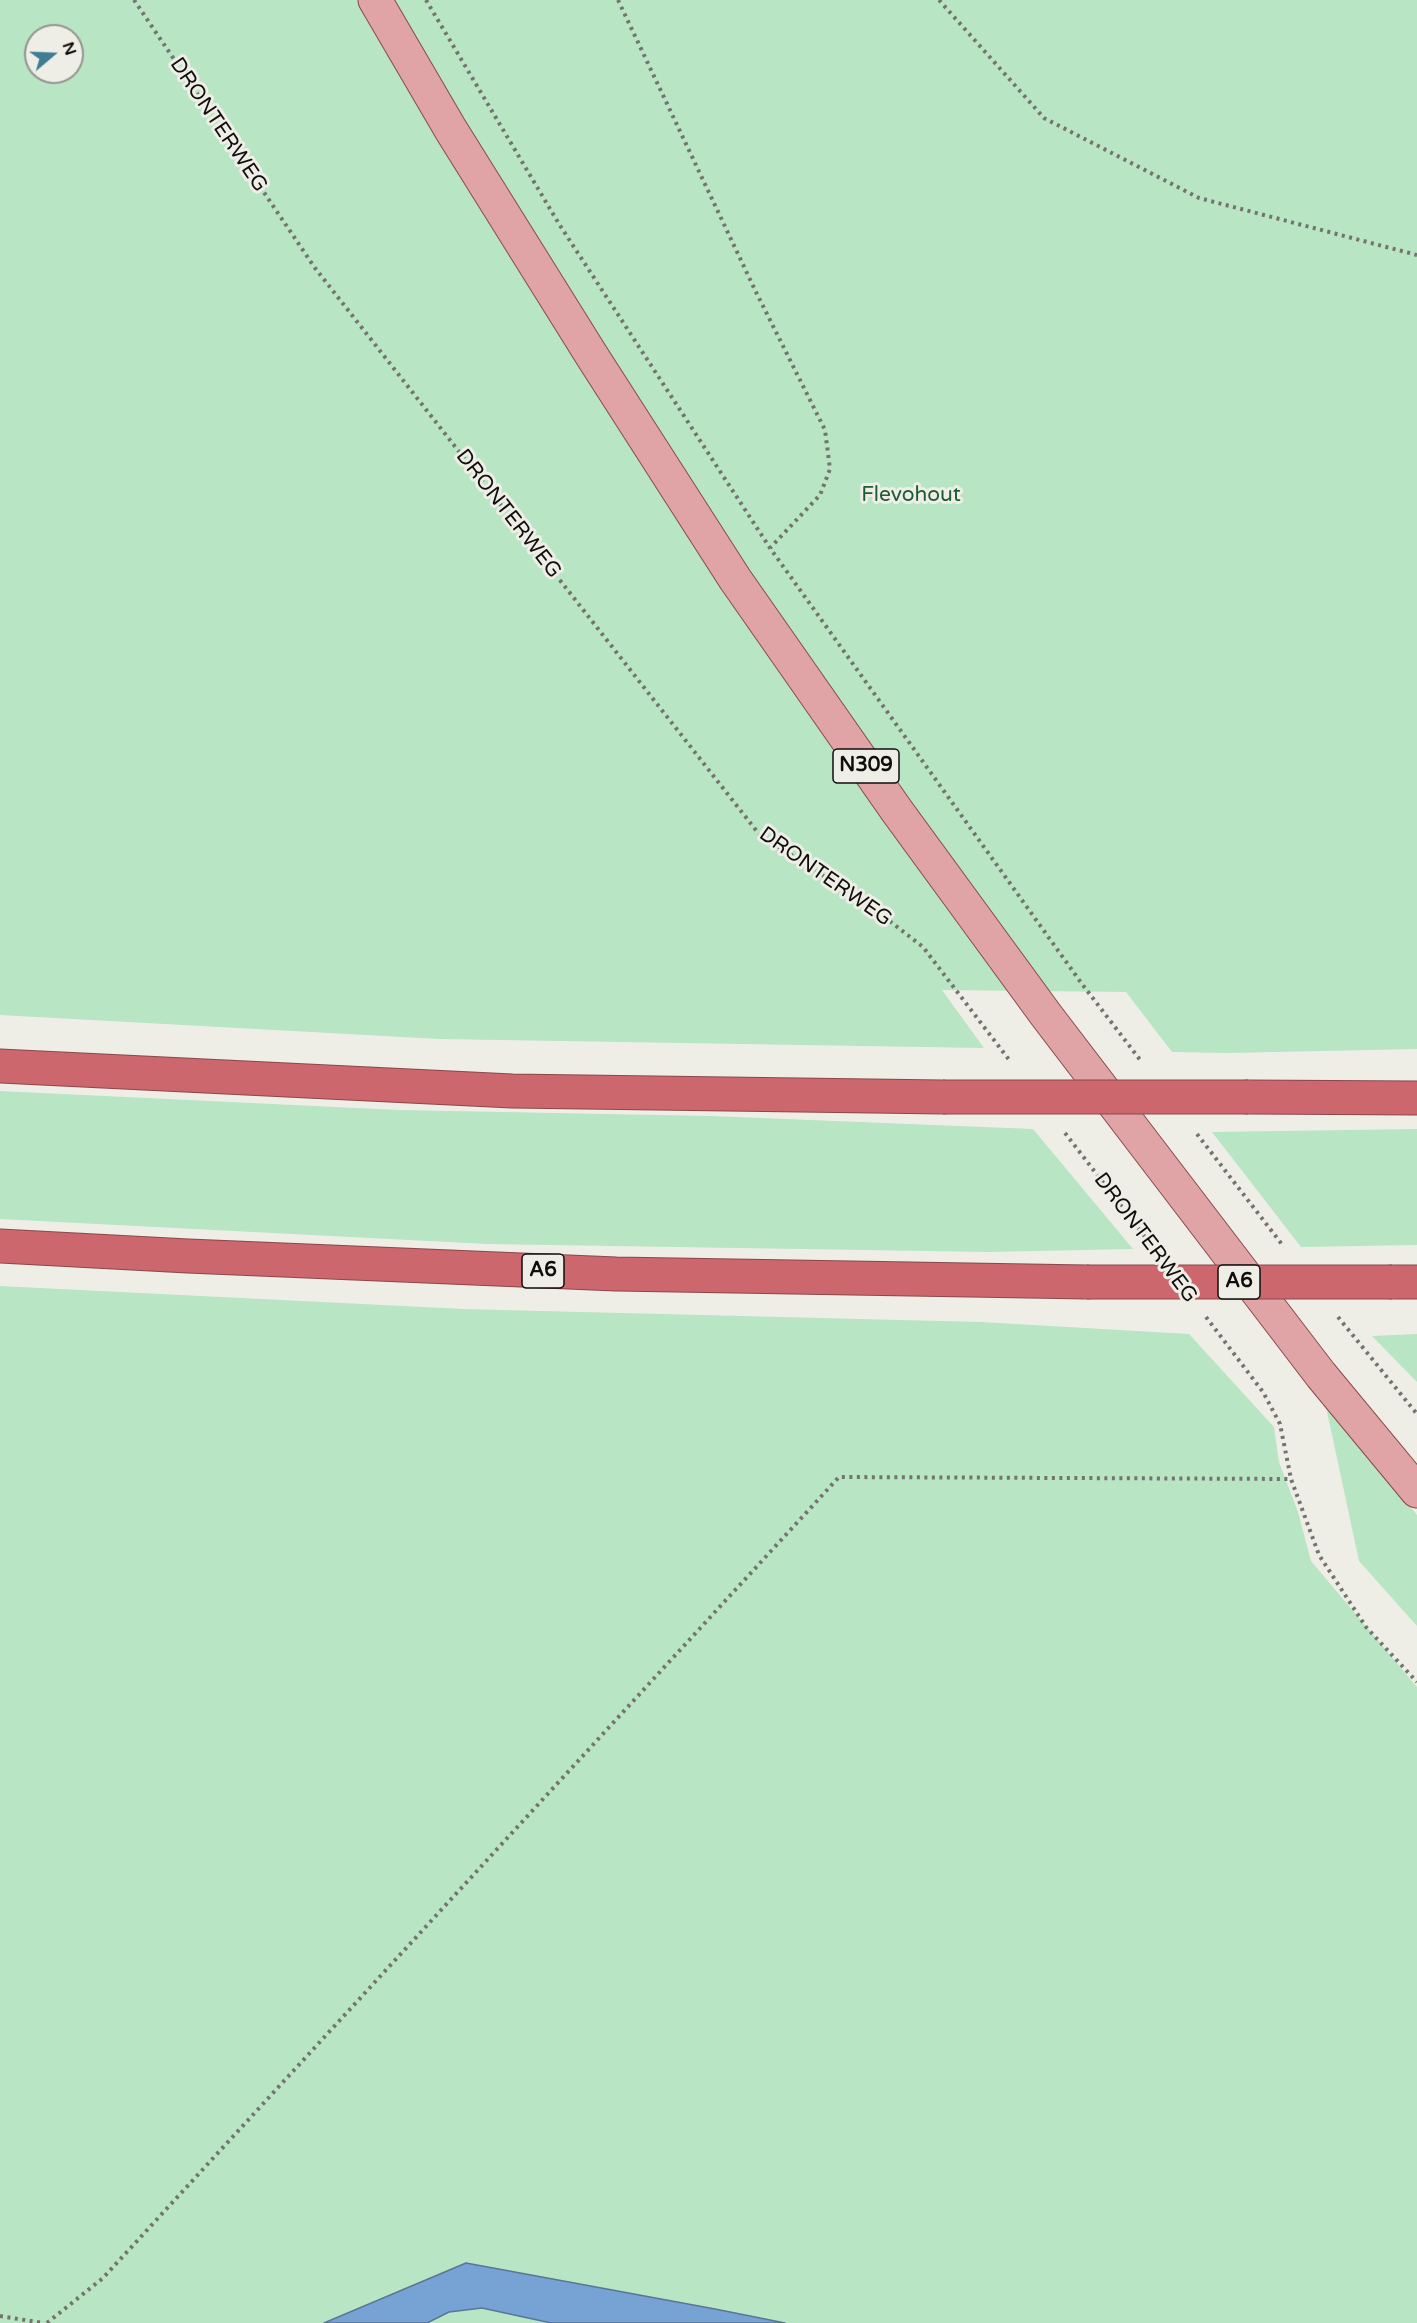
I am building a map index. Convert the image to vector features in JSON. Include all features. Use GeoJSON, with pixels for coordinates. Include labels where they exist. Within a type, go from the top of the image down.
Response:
{"type":"FeatureCollection","features":[{"type":"Feature","properties":{"kind":"highway"},"geometry":{"type":"LineString","coordinates":[[0,1066],[512,1091],[943,1097],[1417,1098]]}},
{"type":"Feature","properties":{"kind":"highway","name":"A6"},"geometry":{"type":"LineString","coordinates":[[0,1246],[616,1274],[1087,1282],[1405,1282]]}},
{"type":"Feature","properties":{"kind":"main road","name":"N309"},"geometry":{"type":"LineString","coordinates":[[375,0],[451,130],[591,356],[748,599],[897,811],[1046,1015],[1322,1376],[1417,1491]]}},
{"type":"Feature","properties":{"kind":"path","name":"DRONTERWEG"},"geometry":{"type":"LineString","coordinates":[[134,0],[315,268],[759,834],[873,908],[923,947],[1017,1070]]}},
{"type":"Feature","properties":{"kind":"path"},"geometry":{"type":"LineString","coordinates":[[426,0],[559,224],[770,548],[1082,984],[1147,1070]]}},
{"type":"Feature","properties":{"kind":"path"},"geometry":{"type":"LineString","coordinates":[[618,0],[755,290],[825,430],[830,469],[820,495],[770,548]]}},
{"type":"Feature","properties":{"kind":"path"},"geometry":{"type":"LineString","coordinates":[[939,0],[1044,118],[1199,198],[1417,255]]}},
{"type":"Feature","properties":{"kind":"path"},"geometry":{"type":"LineString","coordinates":[[1191,1126],[1286,1250]]}},
{"type":"Feature","properties":{"kind":"path","name":"DRONTERWEG"},"geometry":{"type":"LineString","coordinates":[[1060,1127],[1155,1250]]}},
{"type":"Feature","properties":{"kind":"path","name":"DRONTERWEG"},"geometry":{"type":"LineString","coordinates":[[1205,1316],[1263,1392],[1280,1424],[1291,1479],[1319,1556],[1366,1627],[1417,1682]]}},
{"type":"Feature","properties":{"kind":"path"},"geometry":{"type":"LineString","coordinates":[[1337,1316],[1417,1414]]}},
{"type":"Feature","properties":{"kind":"path"},"geometry":{"type":"LineString","coordinates":[[0,2316],[45,2323],[103,2278],[839,1477],[1291,1479]]}},
{"type":"Feature","properties":{"kind":"green space","name":"Flevohout"},"geometry":{"type":"Polygon","coordinates":[[[0,0],[1417,0],[1417,1049],[1172,1052],[1126,992],[942,990],[984,1048],[439,1039],[0,1015],[0,0]]]}},
{"type":"Feature","properties":{"kind":"green space"},"geometry":{"type":"Polygon","coordinates":[[[0,1091],[399,1110],[711,1116],[1033,1129],[1133,1249],[989,1252],[487,1244],[0,1219],[0,1091]]]}},
{"type":"Feature","properties":{"kind":"green space"},"geometry":{"type":"Polygon","coordinates":[[[1417,1129],[1417,1245],[1301,1247],[1212,1132],[1417,1129]]]}},
{"type":"Feature","properties":{"kind":"green space"},"geometry":{"type":"Polygon","coordinates":[[[0,1286],[463,1309],[981,1322],[1189,1334],[1274,1427],[1279,1462],[1298,1512],[1311,1561],[1417,1687],[1417,2323],[785,2323],[715,2309],[366,2305],[324,2323],[0,2323],[0,1286]]]}},
{"type":"Feature","properties":{"kind":"green space"},"geometry":{"type":"Polygon","coordinates":[[[1417,1334],[1417,1382],[1372,1336],[1417,1334]]]}},
{"type":"Feature","properties":{"kind":"green space"},"geometry":{"type":"Polygon","coordinates":[[[1325,1402],[1417,1515],[1417,1626],[1359,1561],[1325,1402]]]}},
{"type":"Feature","properties":{"kind":"green space"},"geometry":{"type":"Polygon","coordinates":[[[482,2308],[551,2323],[427,2323],[449,2312],[482,2308]]]}},
{"type":"Feature","properties":{"kind":"water"},"geometry":{"type":"Polygon","coordinates":[[[466,2263],[785,2323],[551,2323],[482,2308],[449,2312],[427,2323],[324,2323],[466,2263]]]}}]}
